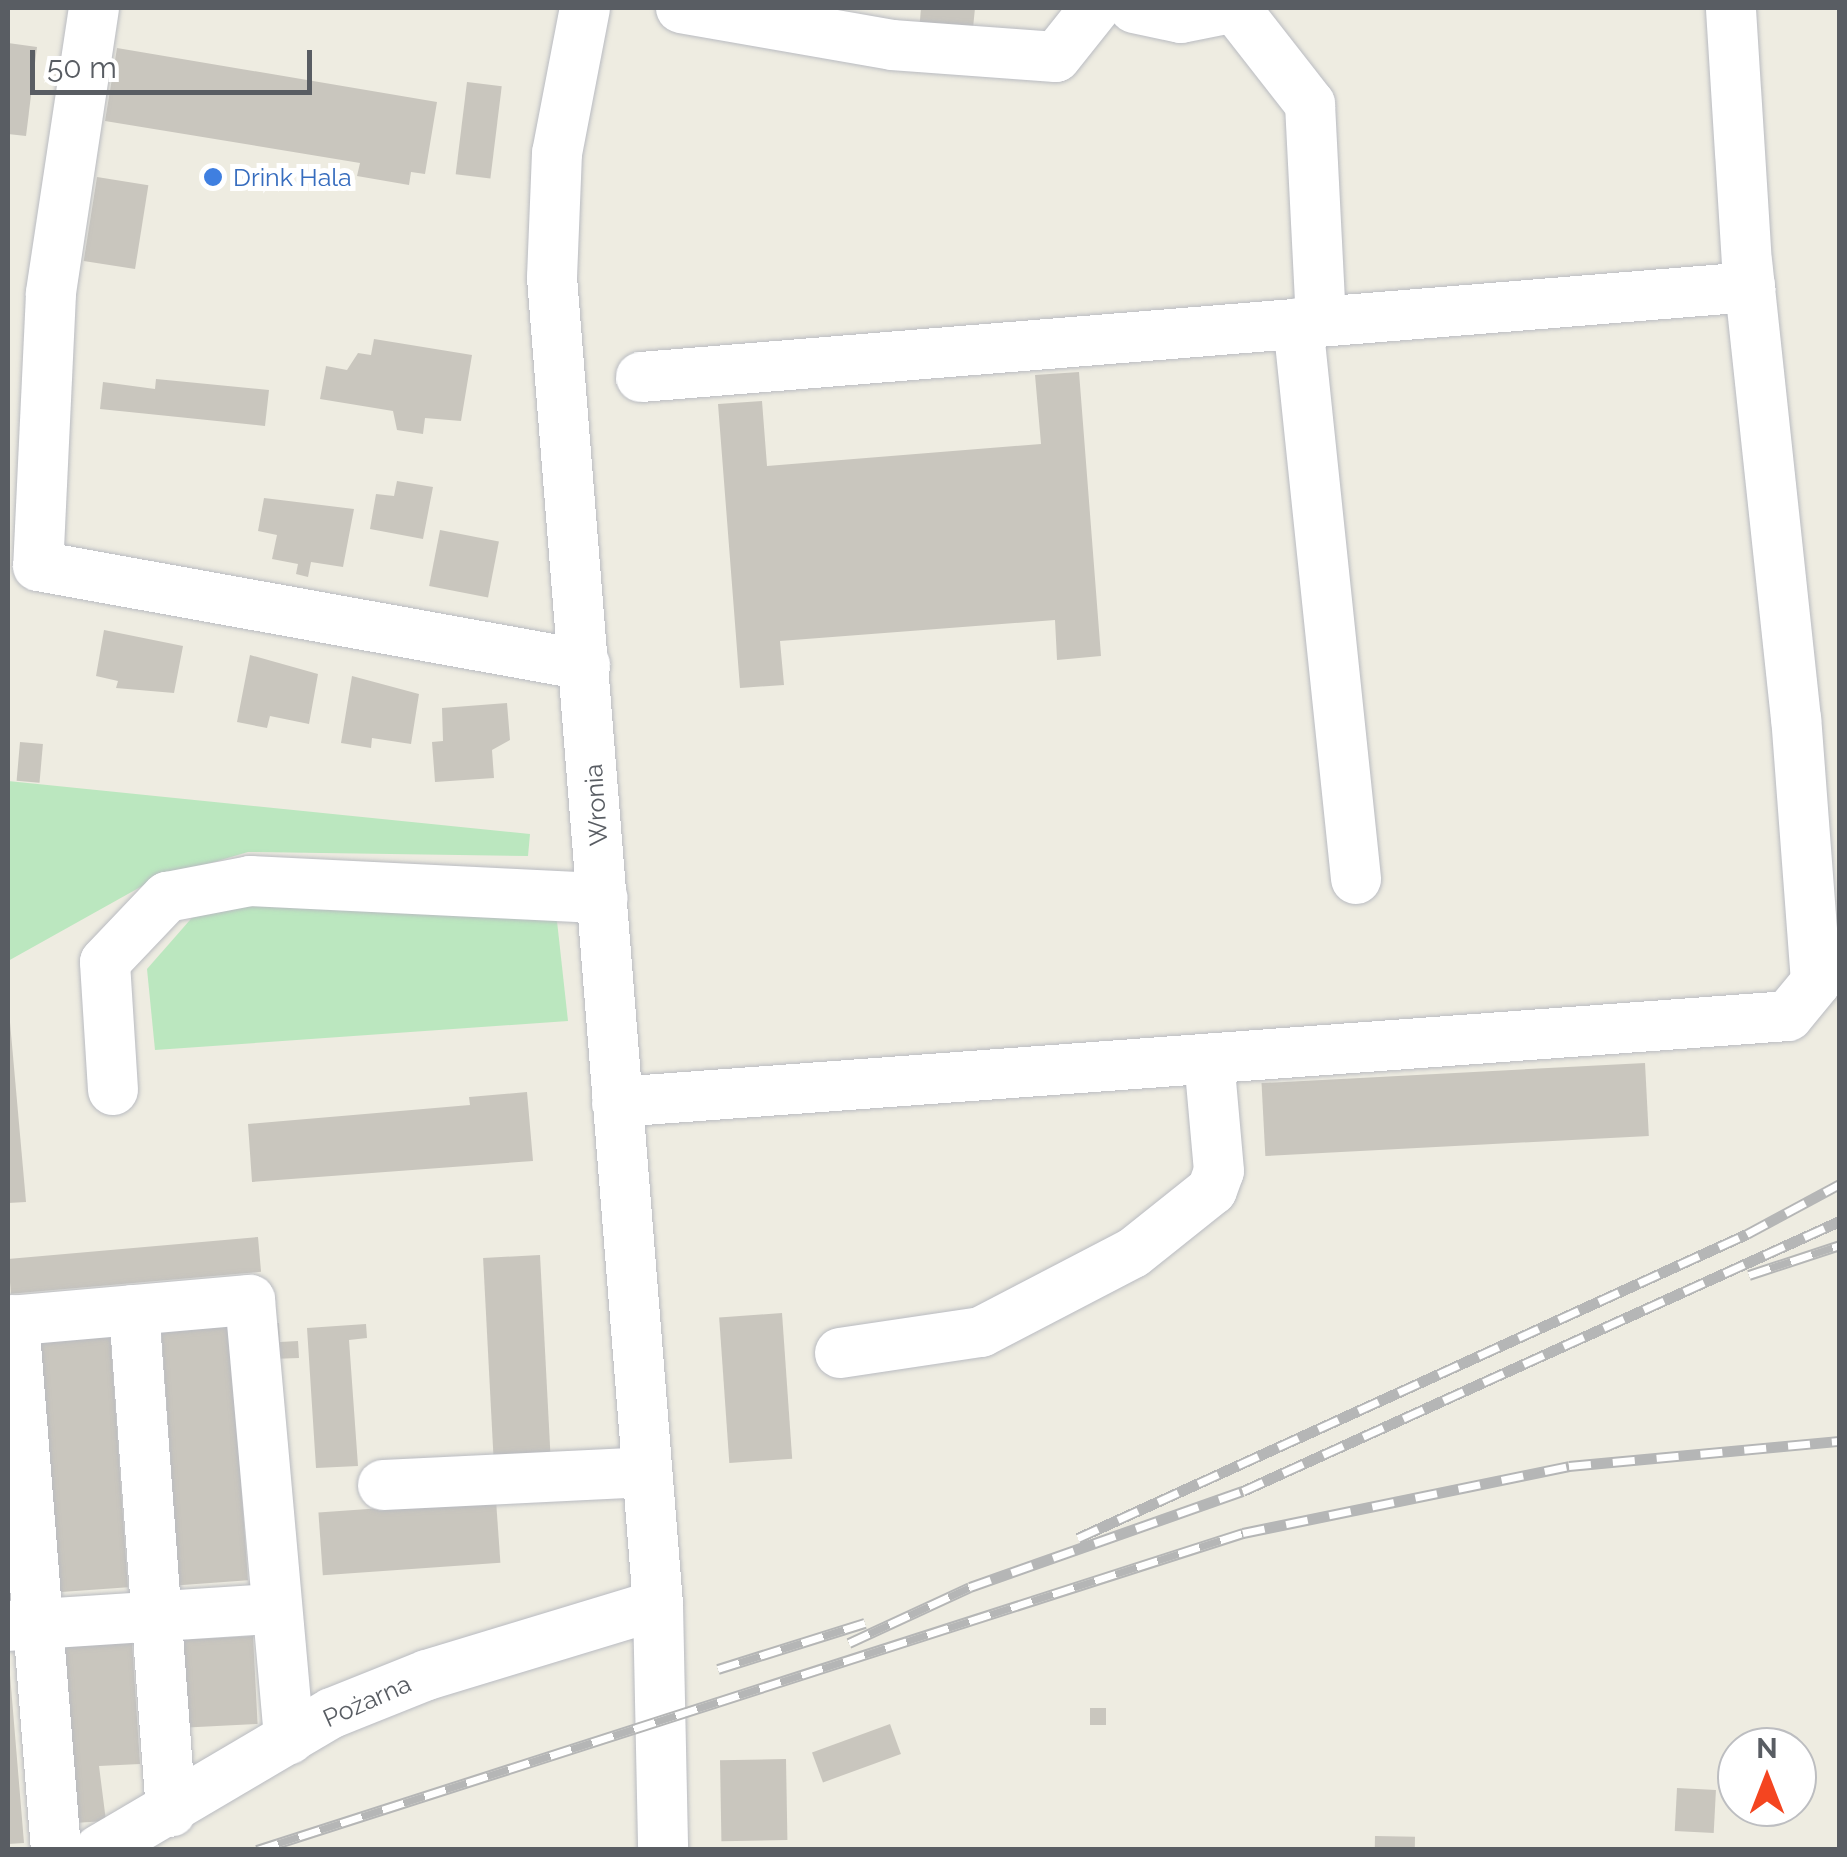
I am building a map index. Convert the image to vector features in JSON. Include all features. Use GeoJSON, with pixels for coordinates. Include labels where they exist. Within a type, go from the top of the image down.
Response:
{"type":"FeatureCollection","features":[{"type":"Feature","properties":{"kind":"street"},"geometry":{"type":"LineString","coordinates":[[94,8],[50,294],[38,566],[585,666]]}},
{"type":"Feature","properties":{"kind":"street","name":"Wronia"},"geometry":{"type":"LineString","coordinates":[[585,8],[557,153],[552,278],[658,1605],[664,1850]]}},
{"type":"Feature","properties":{"kind":"street"},"geometry":{"type":"LineString","coordinates":[[681,8],[898,26],[1056,56],[1095,8]]}},
{"type":"Feature","properties":{"kind":"street"},"geometry":{"type":"LineString","coordinates":[[1134,8],[1184,12],[1233,8],[1310,104],[1309,322],[1356,879]]}},
{"type":"Feature","properties":{"kind":"street"},"geometry":{"type":"LineString","coordinates":[[617,1102],[1788,1016],[1816,982],[1796,719],[1750,287],[1731,8]]}},
{"type":"Feature","properties":{"kind":"street"},"geometry":{"type":"LineString","coordinates":[[641,377],[1750,287]]}},
{"type":"Feature","properties":{"kind":"street"},"geometry":{"type":"LineString","coordinates":[[112,1090],[104,962],[167,897],[250,881],[603,898]]}},
{"type":"Feature","properties":{"kind":"street"},"geometry":{"type":"LineString","coordinates":[[840,1353],[981,1332],[1133,1253],[1212,1190],[1219,1171],[1210,1059]]}},
{"type":"Feature","properties":{"kind":"street"},"geometry":{"type":"LineString","coordinates":[[56,1850],[22,1625],[10,1320],[250,1300],[274,1609],[289,1739]]}},
{"type":"Feature","properties":{"kind":"street"},"geometry":{"type":"LineString","coordinates":[[134,1310],[171,1812]]}},
{"type":"Feature","properties":{"kind":"street"},"geometry":{"type":"LineString","coordinates":[[383,1485],[647,1472]]}},
{"type":"Feature","properties":{"kind":"street","name":"Pożarna"},"geometry":{"type":"LineString","coordinates":[[99,1850],[171,1812],[332,1714],[427,1675],[658,1605]]}},
{"type":"Feature","properties":{"kind":"street"},"geometry":{"type":"LineString","coordinates":[[22,1625],[274,1609]]}},
{"type":"Feature","properties":{"kind":"green space"},"geometry":{"type":"Polygon","coordinates":[[[8,781],[530,834],[528,856],[248,852],[153,880],[8,961],[8,781]]]}},
{"type":"Feature","properties":{"kind":"green space"},"geometry":{"type":"Polygon","coordinates":[[[204,904],[556,912],[568,1021],[155,1050],[147,969],[204,904]]]}},
{"type":"Feature","properties":{"kind":"building"},"geometry":{"type":"Polygon","coordinates":[[[921,8],[975,8],[972,38],[919,32],[921,8]]]}},
{"type":"Feature","properties":{"kind":"building"},"geometry":{"type":"Polygon","coordinates":[[[8,43],[37,47],[26,136],[8,134],[8,43]]]}},
{"type":"Feature","properties":{"kind":"building"},"geometry":{"type":"Polygon","coordinates":[[[117,48],[437,102],[425,174],[411,172],[409,185],[357,176],[360,163],[105,121],[117,48]]]}},
{"type":"Feature","properties":{"kind":"building"},"geometry":{"type":"Polygon","coordinates":[[[467,82],[502,86],[490,179],[456,174],[467,82]]]}},
{"type":"Feature","properties":{"kind":"building"},"geometry":{"type":"Polygon","coordinates":[[[97,177],[148,185],[135,269],[84,261],[97,177]]]}},
{"type":"Feature","properties":{"kind":"building"},"geometry":{"type":"Polygon","coordinates":[[[374,339],[472,355],[461,421],[425,418],[423,434],[397,430],[393,411],[320,399],[326,366],[347,370],[358,353],[371,355],[374,339]]]}},
{"type":"Feature","properties":{"kind":"building"},"geometry":{"type":"Polygon","coordinates":[[[1079,372],[1101,656],[1057,660],[1055,620],[780,641],[784,685],[740,688],[718,404],[762,401],[767,466],[1041,444],[1035,375],[1079,372]]]}},
{"type":"Feature","properties":{"kind":"building"},"geometry":{"type":"Polygon","coordinates":[[[156,379],[269,390],[265,426],[100,409],[103,382],[155,389],[156,379]]]}},
{"type":"Feature","properties":{"kind":"building"},"geometry":{"type":"Polygon","coordinates":[[[397,481],[433,487],[423,539],[370,529],[376,494],[394,496],[397,481]]]}},
{"type":"Feature","properties":{"kind":"building"},"geometry":{"type":"Polygon","coordinates":[[[264,498],[354,509],[343,567],[311,562],[308,577],[296,574],[298,564],[272,559],[277,535],[258,531],[264,498]]]}},
{"type":"Feature","properties":{"kind":"building"},"geometry":{"type":"Polygon","coordinates":[[[440,530],[499,541],[488,597],[429,586],[440,530]]]}},
{"type":"Feature","properties":{"kind":"building"},"geometry":{"type":"Polygon","coordinates":[[[104,630],[183,646],[174,693],[116,688],[118,681],[96,676],[104,630]]]}},
{"type":"Feature","properties":{"kind":"building"},"geometry":{"type":"Polygon","coordinates":[[[250,655],[318,674],[309,724],[270,716],[267,728],[237,722],[250,655]]]}},
{"type":"Feature","properties":{"kind":"building"},"geometry":{"type":"Polygon","coordinates":[[[352,676],[419,694],[411,744],[372,738],[371,748],[341,743],[352,676]]]}},
{"type":"Feature","properties":{"kind":"building"},"geometry":{"type":"Polygon","coordinates":[[[507,703],[510,740],[492,750],[494,778],[435,782],[432,742],[443,741],[442,708],[507,703]]]}},
{"type":"Feature","properties":{"kind":"building"},"geometry":{"type":"Polygon","coordinates":[[[20,742],[43,744],[40,783],[17,781],[20,742]]]}},
{"type":"Feature","properties":{"kind":"building"},"geometry":{"type":"Polygon","coordinates":[[[8,1000],[26,1202],[8,1203],[8,1000]]]}},
{"type":"Feature","properties":{"kind":"building"},"geometry":{"type":"Polygon","coordinates":[[[1645,1063],[1649,1136],[1265,1156],[1262,1083],[1645,1063]]]}},
{"type":"Feature","properties":{"kind":"building"},"geometry":{"type":"Polygon","coordinates":[[[527,1092],[533,1161],[252,1182],[248,1124],[470,1105],[469,1097],[527,1092]]]}},
{"type":"Feature","properties":{"kind":"building"},"geometry":{"type":"Polygon","coordinates":[[[258,1237],[261,1272],[11,1294],[8,1259],[258,1237]]]}},
{"type":"Feature","properties":{"kind":"building"},"geometry":{"type":"Polygon","coordinates":[[[540,1255],[551,1459],[494,1462],[483,1258],[540,1255]]]}},
{"type":"Feature","properties":{"kind":"building"},"geometry":{"type":"Polygon","coordinates":[[[782,1313],[792,1459],[729,1463],[719,1317],[782,1313]]]}},
{"type":"Feature","properties":{"kind":"building"},"geometry":{"type":"Polygon","coordinates":[[[230,1323],[248,1580],[179,1585],[161,1328],[230,1323]]]}},
{"type":"Feature","properties":{"kind":"building"},"geometry":{"type":"Polygon","coordinates":[[[268,1323],[279,1323],[280,1342],[298,1341],[299,1358],[271,1359],[268,1323]]]}},
{"type":"Feature","properties":{"kind":"building"},"geometry":{"type":"Polygon","coordinates":[[[366,1324],[367,1338],[349,1340],[358,1466],[316,1468],[307,1328],[366,1324]]]}},
{"type":"Feature","properties":{"kind":"building"},"geometry":{"type":"Polygon","coordinates":[[[110,1331],[128,1587],[58,1592],[40,1336],[110,1331]]]}},
{"type":"Feature","properties":{"kind":"building"},"geometry":{"type":"Polygon","coordinates":[[[496,1500],[500,1563],[323,1575],[318,1512],[496,1500]]]}},
{"type":"Feature","properties":{"kind":"building"},"geometry":{"type":"Polygon","coordinates":[[[253,1636],[258,1724],[188,1728],[183,1640],[253,1636]]]}},
{"type":"Feature","properties":{"kind":"building"},"geometry":{"type":"Polygon","coordinates":[[[132,1642],[140,1764],[99,1766],[106,1821],[74,1823],[63,1647],[132,1642]]]}},
{"type":"Feature","properties":{"kind":"building"},"geometry":{"type":"Polygon","coordinates":[[[8,1651],[24,1843],[8,1844],[8,1651]]]}},
{"type":"Feature","properties":{"kind":"building"},"geometry":{"type":"Polygon","coordinates":[[[1090,1708],[1106,1708],[1106,1725],[1090,1725],[1090,1708]]]}},
{"type":"Feature","properties":{"kind":"building"},"geometry":{"type":"Polygon","coordinates":[[[890,1724],[901,1754],[823,1782],[812,1752],[890,1724]]]}},
{"type":"Feature","properties":{"kind":"building"},"geometry":{"type":"Polygon","coordinates":[[[786,1759],[787,1840],[721,1841],[720,1760],[786,1759]]]}},
{"type":"Feature","properties":{"kind":"building"},"geometry":{"type":"Polygon","coordinates":[[[1677,1788],[1716,1790],[1714,1833],[1675,1831],[1677,1788]]]}},
{"type":"Feature","properties":{"kind":"building"},"geometry":{"type":"Polygon","coordinates":[[[1375,1836],[1415,1837],[1415,1850],[1375,1850],[1375,1836]]]}},
{"type":"Feature","properties":{"kind":"railway"},"geometry":{"type":"LineString","coordinates":[[1078,1538],[1747,1234],[1840,1184]]}},
{"type":"Feature","properties":{"kind":"railway"},"geometry":{"type":"LineString","coordinates":[[849,1643],[970,1587],[1243,1491],[1840,1221]]}},
{"type":"Feature","properties":{"kind":"railway"},"geometry":{"type":"LineString","coordinates":[[1749,1275],[1840,1245]]}},
{"type":"Feature","properties":{"kind":"railway"},"geometry":{"type":"LineString","coordinates":[[257,1850],[1243,1533],[1569,1466],[1840,1441]]}},
{"type":"Feature","properties":{"kind":"railway"},"geometry":{"type":"LineString","coordinates":[[718,1669],[865,1623]]}},
{"type":"Feature","properties":{"kind":"place","name":"Drink Hala"},"geometry":{"type":"Point","coordinates":[213,177]}}]}
